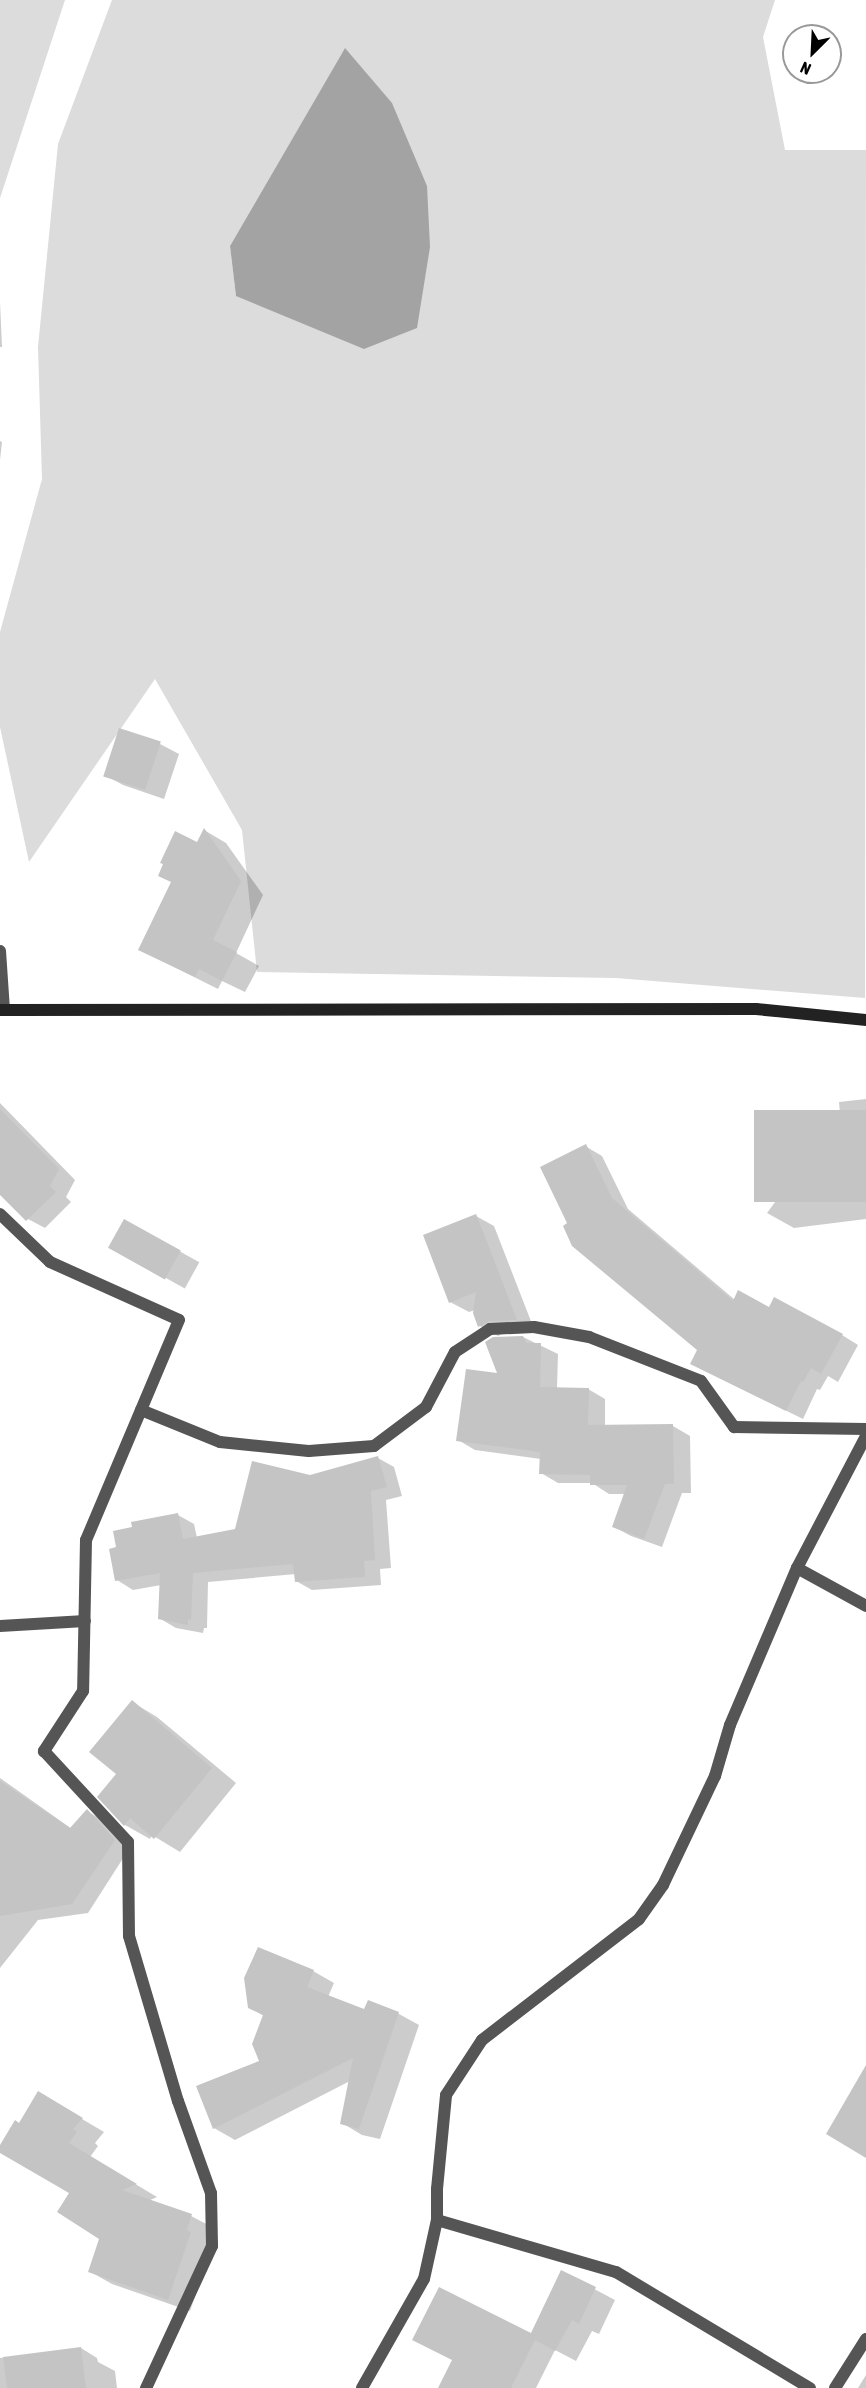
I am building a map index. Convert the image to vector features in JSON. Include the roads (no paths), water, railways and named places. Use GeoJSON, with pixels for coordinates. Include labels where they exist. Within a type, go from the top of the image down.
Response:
{"type":"FeatureCollection","features":[{"type":"Feature","properties":{"kind":"street"},"geometry":{"type":"LineString","coordinates":[[0,951],[2,1010],[745,1009],[866,1020]]}},
{"type":"Feature","properties":{"kind":"street"},"geometry":{"type":"LineString","coordinates":[[0,1214],[50,1262],[179,1320],[86,1540],[83,1691],[44,1751],[128,1842],[129,1936],[178,2101],[211,2193],[212,2246],[146,2388]]}},
{"type":"Feature","properties":{"kind":"street"},"geometry":{"type":"LineString","coordinates":[[141,1410],[220,1442],[309,1451],[374,1446],[426,1407],[455,1352],[490,1329],[534,1327],[589,1337],[701,1381],[734,1427],[866,1429]]}},
{"type":"Feature","properties":{"kind":"street"},"geometry":{"type":"LineString","coordinates":[[362,2388],[424,2279],[437,2220],[437,2189],[446,2095],[482,2040],[639,1919],[663,1885],[715,1776],[730,1725],[796,1568],[866,1436]]}},
{"type":"Feature","properties":{"kind":"street"},"geometry":{"type":"LineString","coordinates":[[796,1568],[866,1606]]}},
{"type":"Feature","properties":{"kind":"street"},"geometry":{"type":"LineString","coordinates":[[0,1626],[85,1621]]}},
{"type":"Feature","properties":{"kind":"street"},"geometry":{"type":"LineString","coordinates":[[437,2220],[616,2272],[810,2388]]}},
{"type":"Feature","properties":{"kind":"street"},"geometry":{"type":"LineString","coordinates":[[835,2388],[866,2339]]}}]}
